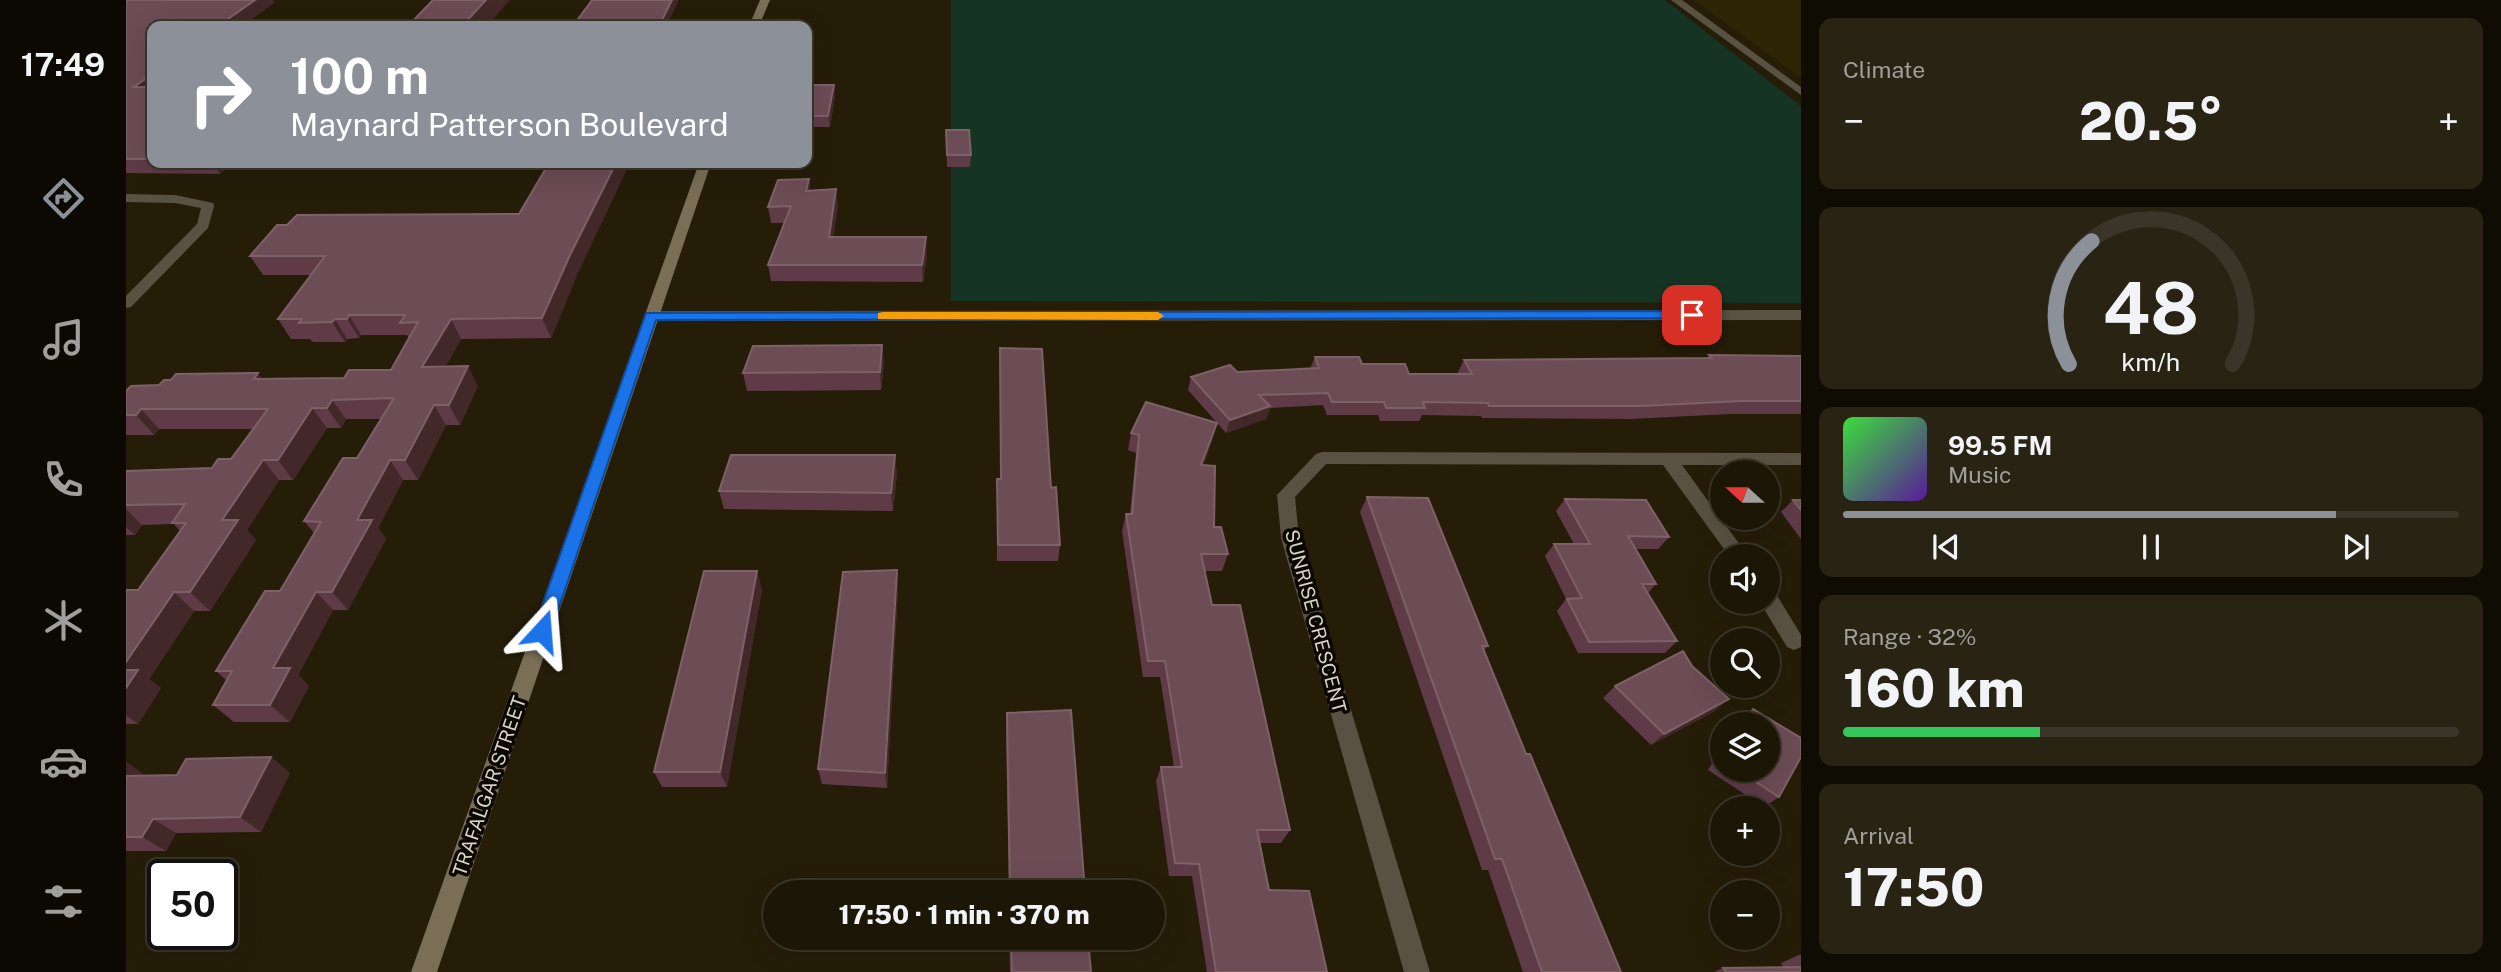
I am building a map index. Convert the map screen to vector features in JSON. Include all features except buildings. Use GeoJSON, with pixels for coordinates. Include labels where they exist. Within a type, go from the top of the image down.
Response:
{"type":"FeatureCollection","features":[{"type":"Feature","properties":{"kind":"main road"},"geometry":{"type":"LineString","coordinates":[[756,21],[765,0]]}},
{"type":"Feature","properties":{"kind":"main road","name":"TRAFALGAR STREET"},"geometry":{"type":"LineString","coordinates":[[424,972],[703,168]]}},
{"type":"Feature","properties":{"kind":"street"},"geometry":{"type":"LineString","coordinates":[[1676,0],[1801,92]]}},
{"type":"Feature","properties":{"kind":"street"},"geometry":{"type":"LineString","coordinates":[[126,198],[175,199],[208,205],[203,225],[126,304]]}},
{"type":"Feature","properties":{"kind":"street"},"geometry":{"type":"LineString","coordinates":[[651,316],[1801,315]]}},
{"type":"Feature","properties":{"kind":"street","name":"SUNRISE CRESCENT"},"geometry":{"type":"LineString","coordinates":[[1417,972],[1290,538],[1286,495],[1322,458],[1801,459]]}},
{"type":"Feature","properties":{"kind":"street"},"geometry":{"type":"LineString","coordinates":[[1668,459],[1730,544]]}},
{"type":"Feature","properties":{"kind":"street"},"geometry":{"type":"LineString","coordinates":[[1778,614],[1794,641]]}},
{"type":"Feature","properties":{"kind":"shaded area"},"geometry":{"type":"Polygon","coordinates":[[[1694,0],[1801,0],[1801,78],[1694,0]]]}},
{"type":"Feature","properties":{"kind":"green space"},"geometry":{"type":"Polygon","coordinates":[[[951,0],[1665,0],[1801,106],[1801,303],[951,301],[951,0]]]}},
{"type":"Feature","properties":{"kind":"slow traffic"},"geometry":{"type":"LineString","coordinates":[[883,316],[1158,316]]}},
{"type":"Feature","properties":{"kind":"route"},"geometry":{"type":"LineString","coordinates":[[542,631],[651,316],[1692,315]]}}]}
